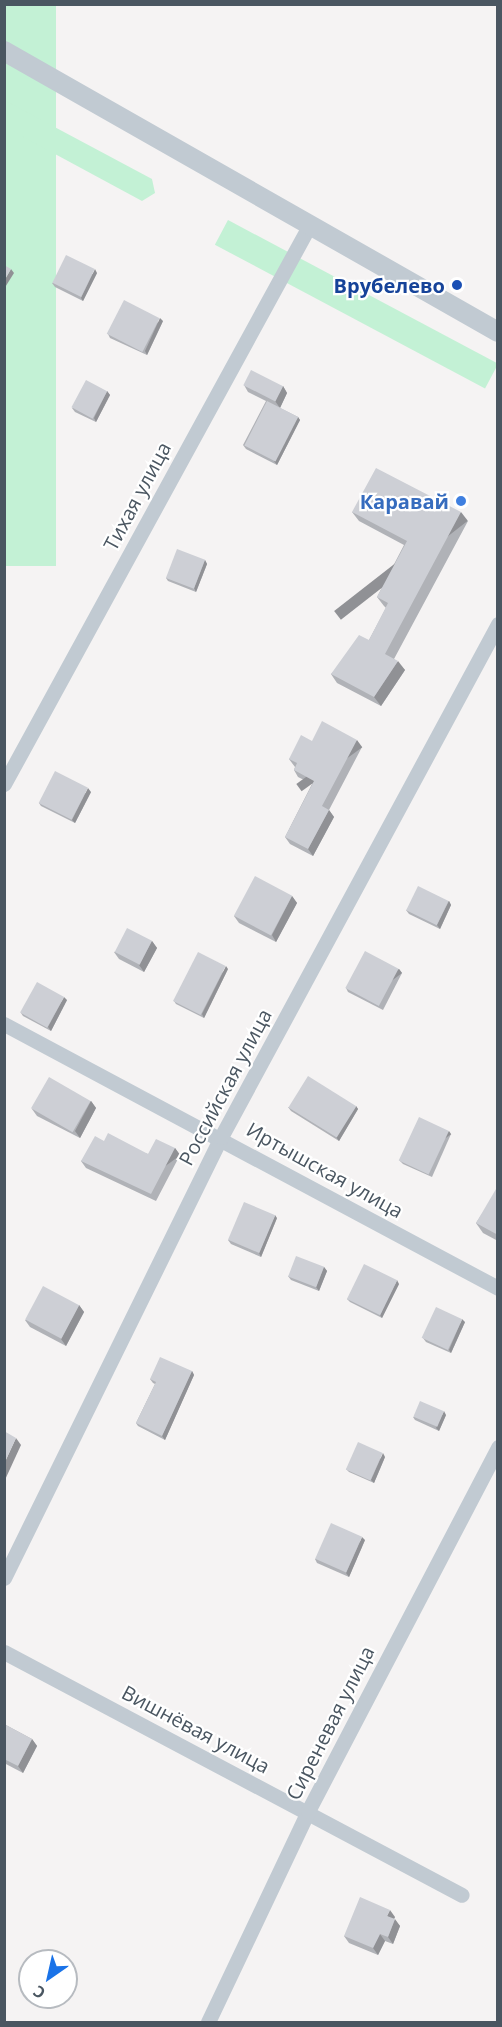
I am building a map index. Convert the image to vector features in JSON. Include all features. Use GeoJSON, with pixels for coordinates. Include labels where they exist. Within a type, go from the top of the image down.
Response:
{"type":"FeatureCollection","features":[{"type":"Feature","properties":{"kind":"street"},"geometry":{"type":"LineString","coordinates":[[4,51],[308,228],[498,332]]}},
{"type":"Feature","properties":{"kind":"street","name":"Тихая улица"},"geometry":{"type":"LineString","coordinates":[[4,784],[308,228]]}},
{"type":"Feature","properties":{"kind":"street","name":"Российская улица"},"geometry":{"type":"LineString","coordinates":[[4,1578],[221,1137],[498,624]]}},
{"type":"Feature","properties":{"kind":"street","name":"Иртышская улица"},"geometry":{"type":"LineString","coordinates":[[4,1024],[221,1137],[498,1288]]}},
{"type":"Feature","properties":{"kind":"street","name":"Сиреневая улица"},"geometry":{"type":"LineString","coordinates":[[208,2022],[308,1811],[498,1447]]}},
{"type":"Feature","properties":{"kind":"street","name":"Вишнёвая улица"},"geometry":{"type":"LineString","coordinates":[[4,1652],[308,1811],[462,1895]]}},
{"type":"Feature","properties":{"kind":"green space"},"geometry":{"type":"Polygon","coordinates":[[[4,5],[56,5],[56,566],[4,566],[4,5]]]}},
{"type":"Feature","properties":{"kind":"green space"},"geometry":{"type":"Polygon","coordinates":[[[4,100],[152,179],[155,193],[142,201],[5,127],[4,100]]]}},
{"type":"Feature","properties":{"kind":"green space"},"geometry":{"type":"Polygon","coordinates":[[[228,220],[498,364],[485,388],[215,245],[228,220]]]}},
{"type":"Feature","properties":{"kind":"building"},"geometry":{"type":"Polygon","coordinates":[[[66,255],[95,269],[81,297],[52,283],[66,255]]]}},
{"type":"Feature","properties":{"kind":"building"},"geometry":{"type":"Polygon","coordinates":[[[4,265],[11,269],[4,281],[4,265]]]}},
{"type":"Feature","properties":{"kind":"building"},"geometry":{"type":"Polygon","coordinates":[[[124,300],[160,318],[142,352],[107,334],[124,300]]]}},
{"type":"Feature","properties":{"kind":"building"},"geometry":{"type":"Polygon","coordinates":[[[251,370],[283,386],[275,401],[243,385],[251,370]]]}},
{"type":"Feature","properties":{"kind":"building"},"geometry":{"type":"Polygon","coordinates":[[[86,380],[107,391],[93,419],[71,407],[86,380]]]}},
{"type":"Feature","properties":{"kind":"building"},"geometry":{"type":"Polygon","coordinates":[[[267,401],[298,417],[275,461],[244,446],[267,401]]]}},
{"type":"Feature","properties":{"kind":"building"},"geometry":{"type":"Polygon","coordinates":[[[376,468],[461,512],[385,654],[398,661],[374,697],[331,674],[359,635],[369,640],[388,603],[377,597],[407,541],[352,512],[376,468]]]}},
{"type":"Feature","properties":{"kind":"building"},"geometry":{"type":"Polygon","coordinates":[[[177,549],[205,560],[194,589],[166,578],[177,549]]]}},
{"type":"Feature","properties":{"kind":"building"},"geometry":{"type":"Polygon","coordinates":[[[322,721],[357,740],[322,806],[329,810],[308,849],[285,837],[314,781],[294,770],[297,763],[289,759],[301,735],[312,741],[322,721]]]}},
{"type":"Feature","properties":{"kind":"building"},"geometry":{"type":"Polygon","coordinates":[[[55,771],[88,788],[72,820],[39,803],[55,771]]]}},
{"type":"Feature","properties":{"kind":"building"},"geometry":{"type":"Polygon","coordinates":[[[255,876],[292,896],[271,935],[234,916],[255,876]]]}},
{"type":"Feature","properties":{"kind":"building"},"geometry":{"type":"Polygon","coordinates":[[[418,886],[449,901],[437,925],[406,910],[418,886]]]}},
{"type":"Feature","properties":{"kind":"building"},"geometry":{"type":"Polygon","coordinates":[[[127,928],[152,941],[140,965],[115,952],[127,928]]]}},
{"type":"Feature","properties":{"kind":"building"},"geometry":{"type":"Polygon","coordinates":[[[365,951],[399,969],[379,1006],[345,988],[365,951]]]}},
{"type":"Feature","properties":{"kind":"building"},"geometry":{"type":"Polygon","coordinates":[[[198,952],[226,966],[201,1015],[173,1001],[198,952]]]}},
{"type":"Feature","properties":{"kind":"building"},"geometry":{"type":"Polygon","coordinates":[[[37,982],[64,997],[47,1028],[20,1013],[37,982]]]}},
{"type":"Feature","properties":{"kind":"building"},"geometry":{"type":"Polygon","coordinates":[[[308,1076],[356,1106],[337,1138],[288,1107],[308,1076]]]}},
{"type":"Feature","properties":{"kind":"building"},"geometry":{"type":"Polygon","coordinates":[[[49,1077],[91,1101],[73,1132],[31,1108],[49,1077]]]}},
{"type":"Feature","properties":{"kind":"building"},"geometry":{"type":"Polygon","coordinates":[[[419,1117],[449,1131],[429,1174],[399,1161],[419,1117]]]}},
{"type":"Feature","properties":{"kind":"building"},"geometry":{"type":"Polygon","coordinates":[[[108,1133],[148,1154],[156,1139],[175,1148],[151,1194],[81,1161],[95,1136],[104,1141],[108,1133]]]}},
{"type":"Feature","properties":{"kind":"building"},"geometry":{"type":"Polygon","coordinates":[[[496,1189],[498,1190],[498,1235],[476,1223],[496,1189]]]}},
{"type":"Feature","properties":{"kind":"building"},"geometry":{"type":"Polygon","coordinates":[[[244,1202],[275,1215],[259,1253],[228,1240],[244,1202]]]}},
{"type":"Feature","properties":{"kind":"building"},"geometry":{"type":"Polygon","coordinates":[[[296,1256],[324,1267],[316,1287],[288,1277],[296,1256]]]}},
{"type":"Feature","properties":{"kind":"building"},"geometry":{"type":"Polygon","coordinates":[[[364,1264],[397,1280],[380,1315],[347,1299],[364,1264]]]}},
{"type":"Feature","properties":{"kind":"building"},"geometry":{"type":"Polygon","coordinates":[[[43,1286],[79,1305],[61,1339],[25,1320],[43,1286]]]}},
{"type":"Feature","properties":{"kind":"building"},"geometry":{"type":"Polygon","coordinates":[[[436,1307],[462,1319],[448,1350],[422,1338],[436,1307]]]}},
{"type":"Feature","properties":{"kind":"building"},"geometry":{"type":"Polygon","coordinates":[[[160,1357],[192,1371],[162,1436],[136,1423],[156,1382],[150,1379],[160,1357]]]}},
{"type":"Feature","properties":{"kind":"building"},"geometry":{"type":"Polygon","coordinates":[[[420,1401],[444,1411],[437,1427],[413,1417],[420,1401]]]}},
{"type":"Feature","properties":{"kind":"building"},"geometry":{"type":"Polygon","coordinates":[[[4,1431],[16,1438],[4,1464],[4,1431]]]}},
{"type":"Feature","properties":{"kind":"building"},"geometry":{"type":"Polygon","coordinates":[[[358,1442],[383,1453],[370,1480],[346,1469],[358,1442]]]}},
{"type":"Feature","properties":{"kind":"building"},"geometry":{"type":"Polygon","coordinates":[[[331,1523],[362,1537],[346,1572],[315,1559],[331,1523]]]}},
{"type":"Feature","properties":{"kind":"building"},"geometry":{"type":"Polygon","coordinates":[[[4,1724],[32,1739],[18,1766],[4,1759],[4,1724]]]}},
{"type":"Feature","properties":{"kind":"building"},"geometry":{"type":"Polygon","coordinates":[[[360,1897],[390,1910],[387,1916],[395,1919],[388,1937],[380,1934],[373,1948],[344,1936],[360,1897]]]}},
{"type":"Feature","properties":{"kind":"place","name":"Врубелево"},"geometry":{"type":"Point","coordinates":[457,285]}},
{"type":"Feature","properties":{"kind":"place","name":"Каравай"},"geometry":{"type":"Point","coordinates":[461,501]}}]}
